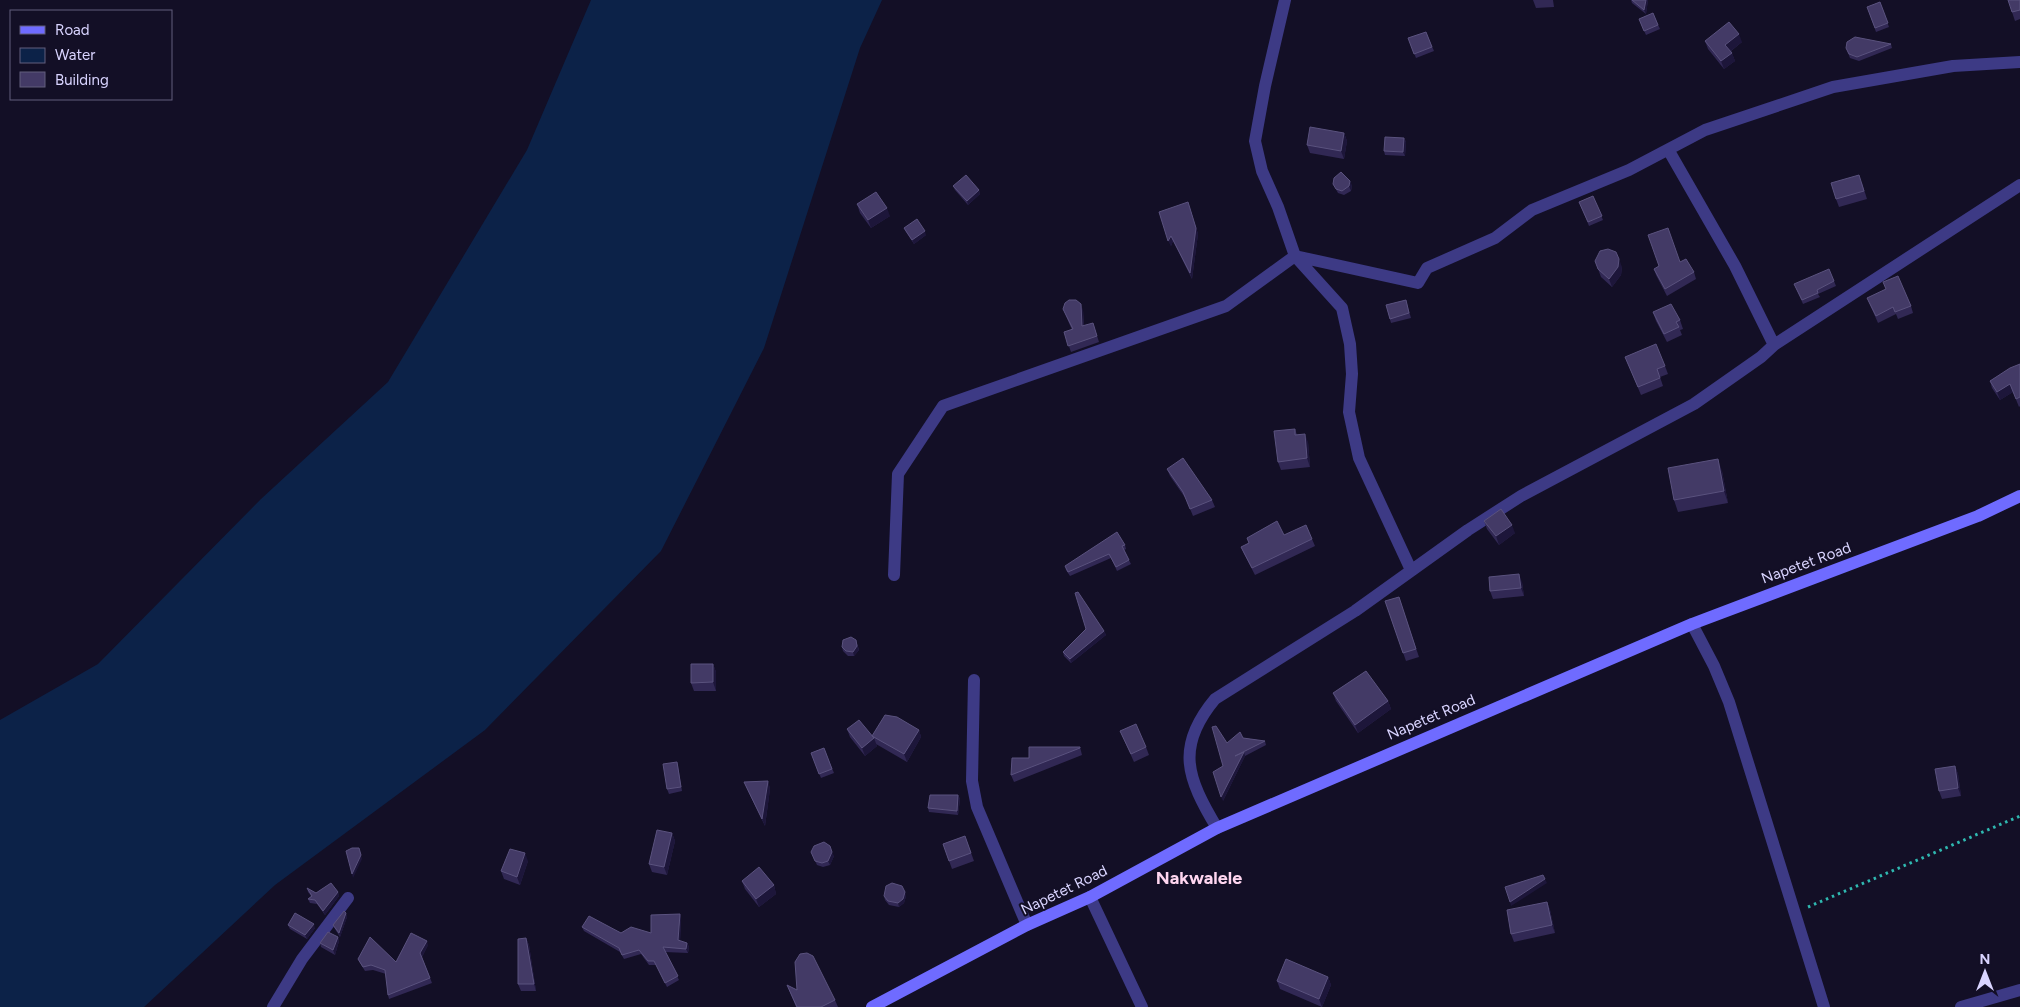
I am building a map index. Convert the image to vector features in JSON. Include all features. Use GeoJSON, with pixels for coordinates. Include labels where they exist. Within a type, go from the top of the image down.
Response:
{"type":"FeatureCollection","features":[{"type":"Feature","properties":{"kind":"main road","name":"Napetet Road"},"geometry":{"type":"LineString","coordinates":[[872,1007],[1027,925],[1090,896],[1217,828],[1692,624],[1978,516],[2020,496]]}},
{"type":"Feature","properties":{"kind":"street"},"geometry":{"type":"LineString","coordinates":[[1285,0],[1265,86],[1255,141],[1262,171],[1296,256],[1342,308],[1351,352],[1352,374],[1349,412],[1359,458],[1411,570]]}},
{"type":"Feature","properties":{"kind":"street"},"geometry":{"type":"LineString","coordinates":[[894,574],[898,474],[943,406],[1226,306],[1296,256],[1418,282],[1427,268],[1495,238],[1532,210],[1669,151],[1705,130],[1833,87],[1953,66],[2020,62]]}},
{"type":"Feature","properties":{"kind":"street"},"geometry":{"type":"LineString","coordinates":[[1669,151],[1736,266],[1774,345]]}},
{"type":"Feature","properties":{"kind":"street"},"geometry":{"type":"LineString","coordinates":[[1217,828],[1202,803],[1189,760],[1189,747],[1204,712],[1215,699],[1356,611],[1411,570],[1521,496],[1694,404],[1761,357],[1774,345],[2020,185]]}},
{"type":"Feature","properties":{"kind":"street"},"geometry":{"type":"LineString","coordinates":[[1692,624],[1714,666],[1729,702],[1757,796],[1796,912],[1824,1007]]}},
{"type":"Feature","properties":{"kind":"street"},"geometry":{"type":"LineString","coordinates":[[974,680],[972,781],[977,808],[1027,925]]}},
{"type":"Feature","properties":{"kind":"street"},"geometry":{"type":"LineString","coordinates":[[1090,896],[1142,1007]]}},
{"type":"Feature","properties":{"kind":"street"},"geometry":{"type":"LineString","coordinates":[[273,1007],[302,959],[348,898]]}},
{"type":"Feature","properties":{"kind":"street"},"geometry":{"type":"LineString","coordinates":[[1961,1007],[2020,990]]}},
{"type":"Feature","properties":{"kind":"path"},"geometry":{"type":"LineString","coordinates":[[1796,912],[2020,816]]}},
{"type":"Feature","properties":{"kind":"water"},"geometry":{"type":"Polygon","coordinates":[[[591,0],[882,0],[860,48],[764,348],[661,551],[485,730],[275,885],[144,1007],[0,1007],[0,720],[98,664],[261,499],[388,382],[527,150],[591,0]]]}},
{"type":"Feature","properties":{"kind":"building"},"geometry":{"type":"Polygon","coordinates":[[[1632,0],[1646,0],[1644,10],[1632,0]]]}},
{"type":"Feature","properties":{"kind":"building"},"geometry":{"type":"Polygon","coordinates":[[[2008,0],[2020,0],[2020,10],[2012,12],[2008,0]]]}},
{"type":"Feature","properties":{"kind":"building"},"geometry":{"type":"Polygon","coordinates":[[[1880,2],[1888,23],[1875,28],[1867,7],[1880,2]]]}},
{"type":"Feature","properties":{"kind":"building"},"geometry":{"type":"Polygon","coordinates":[[[1653,13],[1658,25],[1644,31],[1639,19],[1653,13]]]}},
{"type":"Feature","properties":{"kind":"building"},"geometry":{"type":"Polygon","coordinates":[[[1729,22],[1739,34],[1725,45],[1732,53],[1721,61],[1705,41],[1729,22]]]}},
{"type":"Feature","properties":{"kind":"building"},"geometry":{"type":"Polygon","coordinates":[[[1426,32],[1432,47],[1414,54],[1408,38],[1426,32]]]}},
{"type":"Feature","properties":{"kind":"building"},"geometry":{"type":"Polygon","coordinates":[[[1855,37],[1891,44],[1857,57],[1849,54],[1846,48],[1847,42],[1855,37]]]}},
{"type":"Feature","properties":{"kind":"building"},"geometry":{"type":"Polygon","coordinates":[[[1310,127],[1344,133],[1341,151],[1307,145],[1310,127]]]}},
{"type":"Feature","properties":{"kind":"building"},"geometry":{"type":"Polygon","coordinates":[[[1385,137],[1404,138],[1403,152],[1384,151],[1385,137]]]}},
{"type":"Feature","properties":{"kind":"building"},"geometry":{"type":"Polygon","coordinates":[[[1341,172],[1350,181],[1349,186],[1342,191],[1336,189],[1333,184],[1334,178],[1341,172]]]}},
{"type":"Feature","properties":{"kind":"building"},"geometry":{"type":"Polygon","coordinates":[[[966,175],[979,190],[967,201],[953,186],[966,175]]]}},
{"type":"Feature","properties":{"kind":"building"},"geometry":{"type":"Polygon","coordinates":[[[1859,175],[1864,191],[1836,199],[1831,183],[1859,175]]]}},
{"type":"Feature","properties":{"kind":"building"},"geometry":{"type":"Polygon","coordinates":[[[876,192],[887,208],[868,220],[857,204],[876,192]]]}},
{"type":"Feature","properties":{"kind":"building"},"geometry":{"type":"Polygon","coordinates":[[[1593,196],[1602,216],[1588,222],[1579,202],[1593,196]]]}},
{"type":"Feature","properties":{"kind":"building"},"geometry":{"type":"Polygon","coordinates":[[[1188,202],[1196,228],[1190,273],[1171,236],[1168,241],[1159,212],[1188,202]]]}},
{"type":"Feature","properties":{"kind":"building"},"geometry":{"type":"Polygon","coordinates":[[[917,219],[925,231],[912,240],[904,228],[917,219]]]}},
{"type":"Feature","properties":{"kind":"building"},"geometry":{"type":"Polygon","coordinates":[[[1668,228],[1680,262],[1686,259],[1694,272],[1665,289],[1654,269],[1659,266],[1648,235],[1668,228]]]}},
{"type":"Feature","properties":{"kind":"building"},"geometry":{"type":"Polygon","coordinates":[[[1608,249],[1616,252],[1619,259],[1618,267],[1609,279],[1598,269],[1595,261],[1600,251],[1608,249]]]}},
{"type":"Feature","properties":{"kind":"building"},"geometry":{"type":"Polygon","coordinates":[[[1829,269],[1834,281],[1817,290],[1818,293],[1802,300],[1794,284],[1829,269]]]}},
{"type":"Feature","properties":{"kind":"building"},"geometry":{"type":"Polygon","coordinates":[[[1898,276],[1911,306],[1895,312],[1893,307],[1876,316],[1867,298],[1886,289],[1883,282],[1898,276]]]}},
{"type":"Feature","properties":{"kind":"building"},"geometry":{"type":"Polygon","coordinates":[[[1069,300],[1076,300],[1081,304],[1082,326],[1093,323],[1097,336],[1068,346],[1064,332],[1073,329],[1063,309],[1065,303],[1069,300]]]}},
{"type":"Feature","properties":{"kind":"building"},"geometry":{"type":"Polygon","coordinates":[[[1406,300],[1409,313],[1390,319],[1386,305],[1406,300]]]}},
{"type":"Feature","properties":{"kind":"building"},"geometry":{"type":"Polygon","coordinates":[[[1671,304],[1680,320],[1676,322],[1679,327],[1664,334],[1653,312],[1671,304]]]}},
{"type":"Feature","properties":{"kind":"building"},"geometry":{"type":"Polygon","coordinates":[[[1656,344],[1665,366],[1657,369],[1660,378],[1638,387],[1625,357],[1656,344]]]}},
{"type":"Feature","properties":{"kind":"building"},"geometry":{"type":"Polygon","coordinates":[[[2020,364],[2020,397],[2016,399],[2010,384],[1997,392],[1990,381],[2020,364]]]}},
{"type":"Feature","properties":{"kind":"building"},"geometry":{"type":"Polygon","coordinates":[[[1295,429],[1295,435],[1305,434],[1307,458],[1278,462],[1274,431],[1295,429]]]}},
{"type":"Feature","properties":{"kind":"building"},"geometry":{"type":"Polygon","coordinates":[[[1183,458],[1212,500],[1190,509],[1183,492],[1167,469],[1183,458]]]}},
{"type":"Feature","properties":{"kind":"building"},"geometry":{"type":"Polygon","coordinates":[[[1718,459],[1724,491],[1674,500],[1668,468],[1718,459]]]}},
{"type":"Feature","properties":{"kind":"building"},"geometry":{"type":"Polygon","coordinates":[[[1501,509],[1512,525],[1496,536],[1484,521],[1501,509]]]}},
{"type":"Feature","properties":{"kind":"building"},"geometry":{"type":"Polygon","coordinates":[[[1277,521],[1284,535],[1306,525],[1312,539],[1252,568],[1241,547],[1249,543],[1247,538],[1277,521]]]}},
{"type":"Feature","properties":{"kind":"building"},"geometry":{"type":"Polygon","coordinates":[[[1117,532],[1125,545],[1122,546],[1129,560],[1116,567],[1109,554],[1068,572],[1065,566],[1117,532]]]}},
{"type":"Feature","properties":{"kind":"building"},"geometry":{"type":"Polygon","coordinates":[[[1519,574],[1521,588],[1490,591],[1489,577],[1519,574]]]}},
{"type":"Feature","properties":{"kind":"building"},"geometry":{"type":"Polygon","coordinates":[[[1078,592],[1104,631],[1070,659],[1063,652],[1086,629],[1075,593],[1078,592]]]}},
{"type":"Feature","properties":{"kind":"building"},"geometry":{"type":"Polygon","coordinates":[[[1399,597],[1416,649],[1403,653],[1385,601],[1399,597]]]}},
{"type":"Feature","properties":{"kind":"building"},"geometry":{"type":"Polygon","coordinates":[[[851,637],[856,640],[857,646],[853,652],[846,651],[842,647],[843,640],[851,637]]]}},
{"type":"Feature","properties":{"kind":"building"},"geometry":{"type":"Polygon","coordinates":[[[691,664],[713,664],[713,682],[691,683],[691,664]]]}},
{"type":"Feature","properties":{"kind":"building"},"geometry":{"type":"Polygon","coordinates":[[[1366,671],[1388,701],[1355,725],[1333,693],[1366,671]]]}},
{"type":"Feature","properties":{"kind":"building"},"geometry":{"type":"Polygon","coordinates":[[[885,715],[897,717],[919,730],[904,754],[872,736],[885,715]]]}},
{"type":"Feature","properties":{"kind":"building"},"geometry":{"type":"Polygon","coordinates":[[[859,720],[874,738],[862,748],[847,729],[859,720]]]}},
{"type":"Feature","properties":{"kind":"building"},"geometry":{"type":"Polygon","coordinates":[[[1136,724],[1146,747],[1131,754],[1120,731],[1136,724]]]}},
{"type":"Feature","properties":{"kind":"building"},"geometry":{"type":"Polygon","coordinates":[[[1216,726],[1227,743],[1240,732],[1243,738],[1265,741],[1235,756],[1244,752],[1221,797],[1213,772],[1223,766],[1212,727],[1216,726]]]}},
{"type":"Feature","properties":{"kind":"building"},"geometry":{"type":"Polygon","coordinates":[[[1029,747],[1080,748],[1011,775],[1012,758],[1029,758],[1029,747]]]}},
{"type":"Feature","properties":{"kind":"building"},"geometry":{"type":"Polygon","coordinates":[[[824,748],[832,769],[819,774],[811,753],[824,748]]]}},
{"type":"Feature","properties":{"kind":"building"},"geometry":{"type":"Polygon","coordinates":[[[677,762],[681,787],[667,789],[663,764],[677,762]]]}},
{"type":"Feature","properties":{"kind":"building"},"geometry":{"type":"Polygon","coordinates":[[[1955,766],[1958,788],[1939,791],[1935,769],[1955,766]]]}},
{"type":"Feature","properties":{"kind":"building"},"geometry":{"type":"Polygon","coordinates":[[[768,781],[762,819],[744,782],[768,781]]]}},
{"type":"Feature","properties":{"kind":"building"},"geometry":{"type":"Polygon","coordinates":[[[930,795],[958,795],[957,811],[928,808],[930,795]]]}},
{"type":"Feature","properties":{"kind":"building"},"geometry":{"type":"Polygon","coordinates":[[[657,830],[672,833],[664,867],[649,864],[657,830]]]}},
{"type":"Feature","properties":{"kind":"building"},"geometry":{"type":"Polygon","coordinates":[[[965,836],[971,853],[949,861],[943,844],[965,836]]]}},
{"type":"Feature","properties":{"kind":"building"},"geometry":{"type":"Polygon","coordinates":[[[824,842],[830,846],[832,852],[828,861],[822,863],[815,861],[811,852],[814,846],[824,842]]]}},
{"type":"Feature","properties":{"kind":"building"},"geometry":{"type":"Polygon","coordinates":[[[352,848],[359,848],[361,855],[352,874],[346,851],[352,848]]]}},
{"type":"Feature","properties":{"kind":"building"},"geometry":{"type":"Polygon","coordinates":[[[510,849],[525,853],[517,877],[501,871],[510,849]]]}},
{"type":"Feature","properties":{"kind":"building"},"geometry":{"type":"Polygon","coordinates":[[[759,867],[774,885],[756,899],[742,881],[759,867]]]}},
{"type":"Feature","properties":{"kind":"building"},"geometry":{"type":"Polygon","coordinates":[[[1543,875],[1545,879],[1510,902],[1505,887],[1543,875]]]}},
{"type":"Feature","properties":{"kind":"building"},"geometry":{"type":"Polygon","coordinates":[[[331,883],[338,892],[323,911],[315,900],[308,899],[312,896],[307,888],[316,893],[331,883]]]}},
{"type":"Feature","properties":{"kind":"building"},"geometry":{"type":"Polygon","coordinates":[[[892,883],[902,886],[905,892],[903,899],[898,903],[888,901],[884,896],[886,886],[892,883]]]}},
{"type":"Feature","properties":{"kind":"building"},"geometry":{"type":"Polygon","coordinates":[[[1547,902],[1552,925],[1511,934],[1507,910],[1547,902]]]}},
{"type":"Feature","properties":{"kind":"building"},"geometry":{"type":"Polygon","coordinates":[[[344,911],[346,913],[339,933],[333,925],[344,911]]]}},
{"type":"Feature","properties":{"kind":"building"},"geometry":{"type":"Polygon","coordinates":[[[295,913],[314,924],[305,935],[288,925],[295,913]]]}},
{"type":"Feature","properties":{"kind":"building"},"geometry":{"type":"Polygon","coordinates":[[[680,914],[678,940],[687,943],[686,949],[663,947],[678,976],[665,983],[654,961],[648,961],[639,950],[622,955],[619,948],[582,927],[589,916],[621,933],[631,927],[651,933],[651,915],[680,914]]]}},
{"type":"Feature","properties":{"kind":"building"},"geometry":{"type":"Polygon","coordinates":[[[328,932],[338,937],[333,950],[320,943],[328,932]]]}},
{"type":"Feature","properties":{"kind":"building"},"geometry":{"type":"Polygon","coordinates":[[[411,933],[427,941],[420,953],[430,978],[388,995],[385,970],[371,965],[363,967],[358,959],[370,937],[396,962],[411,933]]]}},
{"type":"Feature","properties":{"kind":"building"},"geometry":{"type":"Polygon","coordinates":[[[526,938],[534,984],[518,984],[518,939],[526,938]]]}},
{"type":"Feature","properties":{"kind":"building"},"geometry":{"type":"Polygon","coordinates":[[[807,953],[813,956],[835,1000],[821,1007],[797,1007],[787,985],[797,990],[795,962],[800,954],[807,953]]]}},
{"type":"Feature","properties":{"kind":"building"},"geometry":{"type":"Polygon","coordinates":[[[1286,959],[1328,977],[1319,999],[1277,981],[1286,959]]]}},
{"type":"Feature","properties":{"kind":"district","name":"Nakwalele"},"geometry":{"type":"Point","coordinates":[1199,878]}}]}
